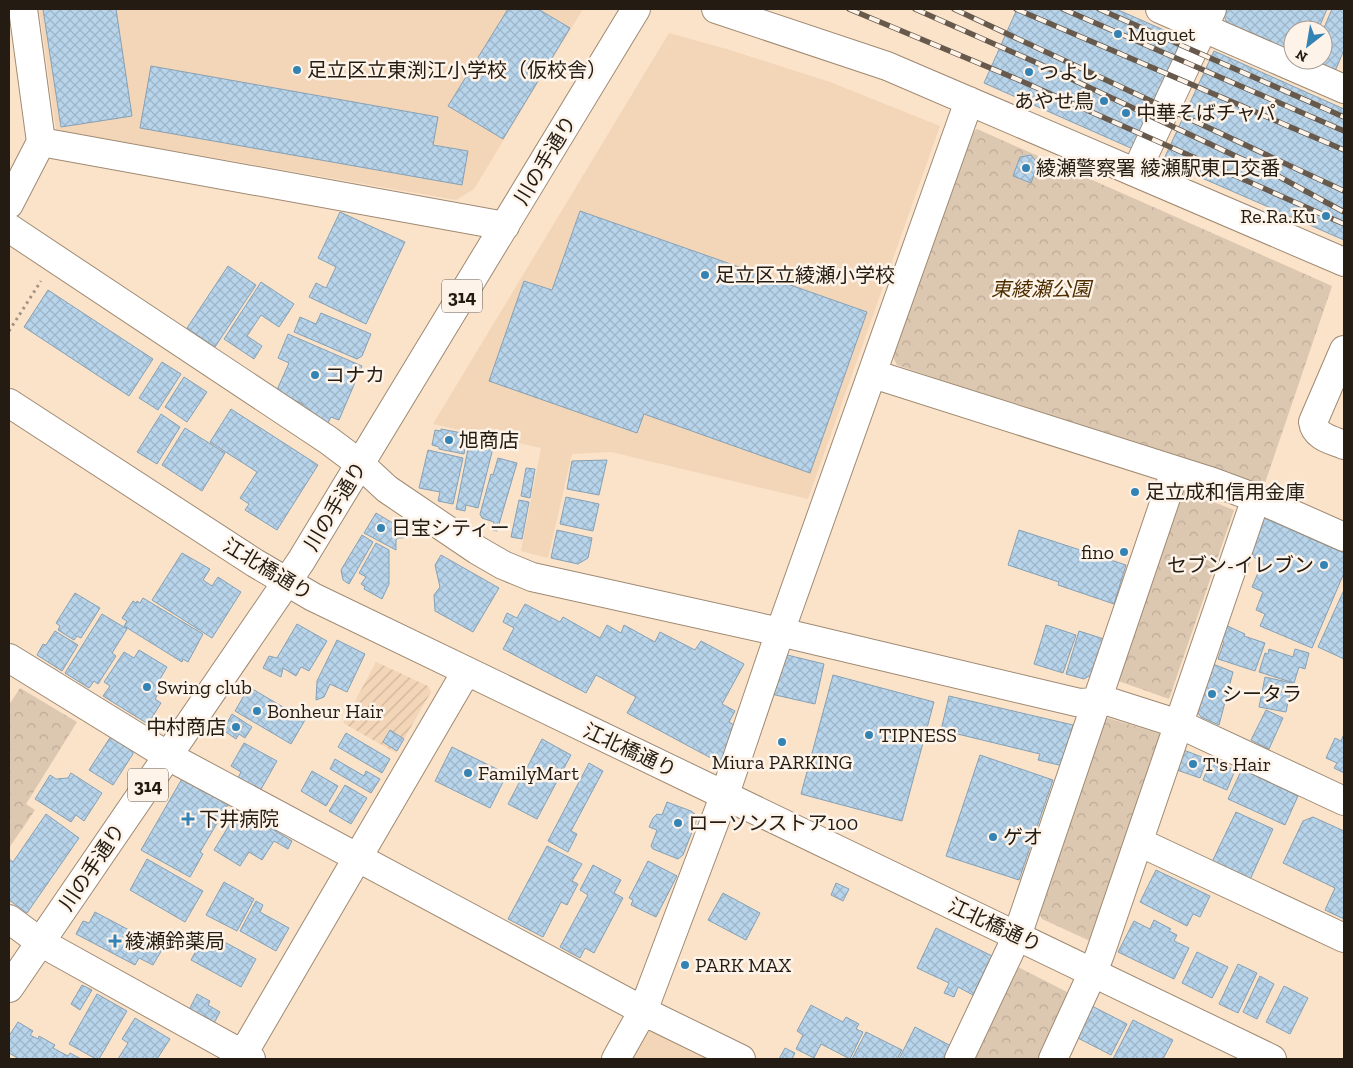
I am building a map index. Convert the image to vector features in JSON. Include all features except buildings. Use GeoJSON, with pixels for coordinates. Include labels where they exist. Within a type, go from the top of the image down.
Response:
{"type":"FeatureCollection","features":[{"type":"Feature","properties":{"kind":"street"},"geometry":{"type":"LineString","coordinates":[[9,204],[41,142],[23,9]]}},
{"type":"Feature","properties":{"kind":"street","name":"川の手通り"},"geometry":{"type":"LineString","coordinates":[[9,988],[287,583],[636,9]]}},
{"type":"Feature","properties":{"kind":"street"},"geometry":{"type":"LineString","coordinates":[[716,9],[887,66],[1344,262]]}},
{"type":"Feature","properties":{"kind":"street"},"geometry":{"type":"LineString","coordinates":[[1160,9],[1208,18],[1344,89]]}},
{"type":"Feature","properties":{"kind":"street"},"geometry":{"type":"LineString","coordinates":[[1136,172],[1208,18]]}},
{"type":"Feature","properties":{"kind":"street"},"geometry":{"type":"LineString","coordinates":[[616,1059],[643,1011],[725,794],[780,632],[969,101]]}},
{"type":"Feature","properties":{"kind":"street"},"geometry":{"type":"LineString","coordinates":[[41,142],[505,226]]}},
{"type":"Feature","properties":{"kind":"street"},"geometry":{"type":"LineString","coordinates":[[9,228],[328,440],[360,464],[387,489],[477,550],[503,565],[532,577],[780,632],[1080,703],[1107,702],[1179,724],[1344,801]]}},
{"type":"Feature","properties":{"kind":"street"},"geometry":{"type":"LineString","coordinates":[[1344,350],[1313,422],[1319,434],[1344,445]]}},
{"type":"Feature","properties":{"kind":"street"},"geometry":{"type":"LineString","coordinates":[[873,374],[1256,498],[1344,537]]}},
{"type":"Feature","properties":{"kind":"street","name":"江北橋通り"},"geometry":{"type":"LineString","coordinates":[[9,402],[287,583],[466,672],[725,794],[741,804],[1272,1059]]}},
{"type":"Feature","properties":{"kind":"street"},"geometry":{"type":"LineString","coordinates":[[958,1059],[1016,936],[1175,471]]}},
{"type":"Feature","properties":{"kind":"street"},"geometry":{"type":"LineString","coordinates":[[1052,1059],[1093,972],[1256,498]]}},
{"type":"Feature","properties":{"kind":"street"},"geometry":{"type":"LineString","coordinates":[[9,658],[168,756],[643,1011],[741,1059]]}},
{"type":"Feature","properties":{"kind":"street"},"geometry":{"type":"LineString","coordinates":[[9,919],[40,942],[245,1058],[466,672]]}},
{"type":"Feature","properties":{"kind":"street"},"geometry":{"type":"LineString","coordinates":[[1139,842],[1344,938]]}},
{"type":"Feature","properties":{"kind":"path"},"geometry":{"type":"LineString","coordinates":[[9,331],[46,273]]}},
{"type":"Feature","properties":{"kind":"shaded area","name":"足立区立東渕江小学校（仮校舎）"},"geometry":{"type":"Polygon","coordinates":[[[39,9],[583,9],[474,189],[456,200],[56,130],[39,9]]]}},
{"type":"Feature","properties":{"kind":"shaded area","name":"足立区立綾瀬小学校"},"geometry":{"type":"Polygon","coordinates":[[[669,33],[830,82],[940,126],[808,499],[611,452],[572,454],[548,558],[521,551],[541,448],[433,424],[669,33]]]}},
{"type":"Feature","properties":{"kind":"shaded area"},"geometry":{"type":"Polygon","coordinates":[[[376,662],[428,686],[431,692],[396,753],[343,723],[376,662]]]}},
{"type":"Feature","properties":{"kind":"shaded area"},"geometry":{"type":"Polygon","coordinates":[[[652,1031],[711,1059],[629,1059],[642,1034],[652,1031]]]}},
{"type":"Feature","properties":{"kind":"green space","name":"東綾瀬公園"},"geometry":{"type":"Polygon","coordinates":[[[977,129],[1332,286],[1264,486],[1226,471],[1204,470],[897,365],[892,355],[968,136],[977,129]]]}},
{"type":"Feature","properties":{"kind":"green space"},"geometry":{"type":"Polygon","coordinates":[[[1173,486],[1234,510],[1169,699],[1110,678],[1173,486]]]}},
{"type":"Feature","properties":{"kind":"green space"},"geometry":{"type":"Polygon","coordinates":[[[20,688],[77,722],[26,804],[35,810],[9,848],[9,705],[20,688]]]}},
{"type":"Feature","properties":{"kind":"green space"},"geometry":{"type":"Polygon","coordinates":[[[1108,718],[1161,734],[1097,939],[1090,941],[1042,919],[1036,907],[1100,719],[1108,718]]]}},
{"type":"Feature","properties":{"kind":"green space"},"geometry":{"type":"Polygon","coordinates":[[[1018,967],[1067,992],[1071,1003],[1045,1059],[968,1059],[1009,972],[1018,967]]]}},
{"type":"Feature","properties":{"kind":"railway"},"geometry":{"type":"LineString","coordinates":[[849,9],[1019,80],[1344,224]]}},
{"type":"Feature","properties":{"kind":"railway"},"geometry":{"type":"LineString","coordinates":[[915,9],[1035,62],[1276,175],[1344,212]]}},
{"type":"Feature","properties":{"kind":"railway"},"geometry":{"type":"LineString","coordinates":[[954,9],[1344,191]]}},
{"type":"Feature","properties":{"kind":"railway"},"geometry":{"type":"LineString","coordinates":[[1016,9],[1344,150]]}},
{"type":"Feature","properties":{"kind":"railway"},"geometry":{"type":"LineString","coordinates":[[1063,9],[1344,131]]}},
{"type":"Feature","properties":{"kind":"railway"},"geometry":{"type":"LineString","coordinates":[[1099,9],[1344,117]]}},
{"type":"Feature","properties":{"kind":"place","name":"Muguet"},"geometry":{"type":"Point","coordinates":[1118,34]}},
{"type":"Feature","properties":{"kind":"place","name":"足立区立東渕江小学校（仮校舎）"},"geometry":{"type":"Point","coordinates":[297,70]}},
{"type":"Feature","properties":{"kind":"place","name":"つよし"},"geometry":{"type":"Point","coordinates":[1029,72]}},
{"type":"Feature","properties":{"kind":"place","name":"あやせ鳥"},"geometry":{"type":"Point","coordinates":[1104,101]}},
{"type":"Feature","properties":{"kind":"place","name":"中華そばチャパ"},"geometry":{"type":"Point","coordinates":[1126,113]}},
{"type":"Feature","properties":{"kind":"place","name":"綾瀬警察署 綾瀬駅東口交番"},"geometry":{"type":"Point","coordinates":[1026,168]}},
{"type":"Feature","properties":{"kind":"place","name":"Re.Ra.Ku"},"geometry":{"type":"Point","coordinates":[1326,216]}},
{"type":"Feature","properties":{"kind":"place","name":"足立区立綾瀬小学校"},"geometry":{"type":"Point","coordinates":[705,275]}},
{"type":"Feature","properties":{"kind":"place","name":"コナカ"},"geometry":{"type":"Point","coordinates":[315,375]}},
{"type":"Feature","properties":{"kind":"place","name":"旭商店"},"geometry":{"type":"Point","coordinates":[449,440]}},
{"type":"Feature","properties":{"kind":"place","name":"足立成和信用金庫"},"geometry":{"type":"Point","coordinates":[1135,492]}},
{"type":"Feature","properties":{"kind":"place","name":"日宝シティー"},"geometry":{"type":"Point","coordinates":[381,528]}},
{"type":"Feature","properties":{"kind":"place","name":"fino"},"geometry":{"type":"Point","coordinates":[1124,552]}},
{"type":"Feature","properties":{"kind":"place","name":"セブン-イレブン"},"geometry":{"type":"Point","coordinates":[1324,565]}},
{"type":"Feature","properties":{"kind":"place","name":"Swing club"},"geometry":{"type":"Point","coordinates":[147,687]}},
{"type":"Feature","properties":{"kind":"place","name":"シータラ"},"geometry":{"type":"Point","coordinates":[1212,694]}},
{"type":"Feature","properties":{"kind":"place","name":"Bonheur Hair"},"geometry":{"type":"Point","coordinates":[257,711]}},
{"type":"Feature","properties":{"kind":"place","name":"中村商店"},"geometry":{"type":"Point","coordinates":[236,727]}},
{"type":"Feature","properties":{"kind":"place","name":"TIPNESS"},"geometry":{"type":"Point","coordinates":[869,735]}},
{"type":"Feature","properties":{"kind":"place","name":"Miura PARKING"},"geometry":{"type":"Point","coordinates":[782,742]}},
{"type":"Feature","properties":{"kind":"place","name":"T's Hair"},"geometry":{"type":"Point","coordinates":[1193,764]}},
{"type":"Feature","properties":{"kind":"place","name":"FamilyMart"},"geometry":{"type":"Point","coordinates":[468,773]}},
{"type":"Feature","properties":{"kind":"place","name":"下井病院"},"geometry":{"type":"Point","coordinates":[188,819]}},
{"type":"Feature","properties":{"kind":"place","name":"ローソンストア100"},"geometry":{"type":"Point","coordinates":[678,823]}},
{"type":"Feature","properties":{"kind":"place","name":"ゲオ"},"geometry":{"type":"Point","coordinates":[993,837]}},
{"type":"Feature","properties":{"kind":"place","name":"綾瀬鈴薬局"},"geometry":{"type":"Point","coordinates":[115,941]}},
{"type":"Feature","properties":{"kind":"place","name":"PARK MAX"},"geometry":{"type":"Point","coordinates":[685,965]}}]}
